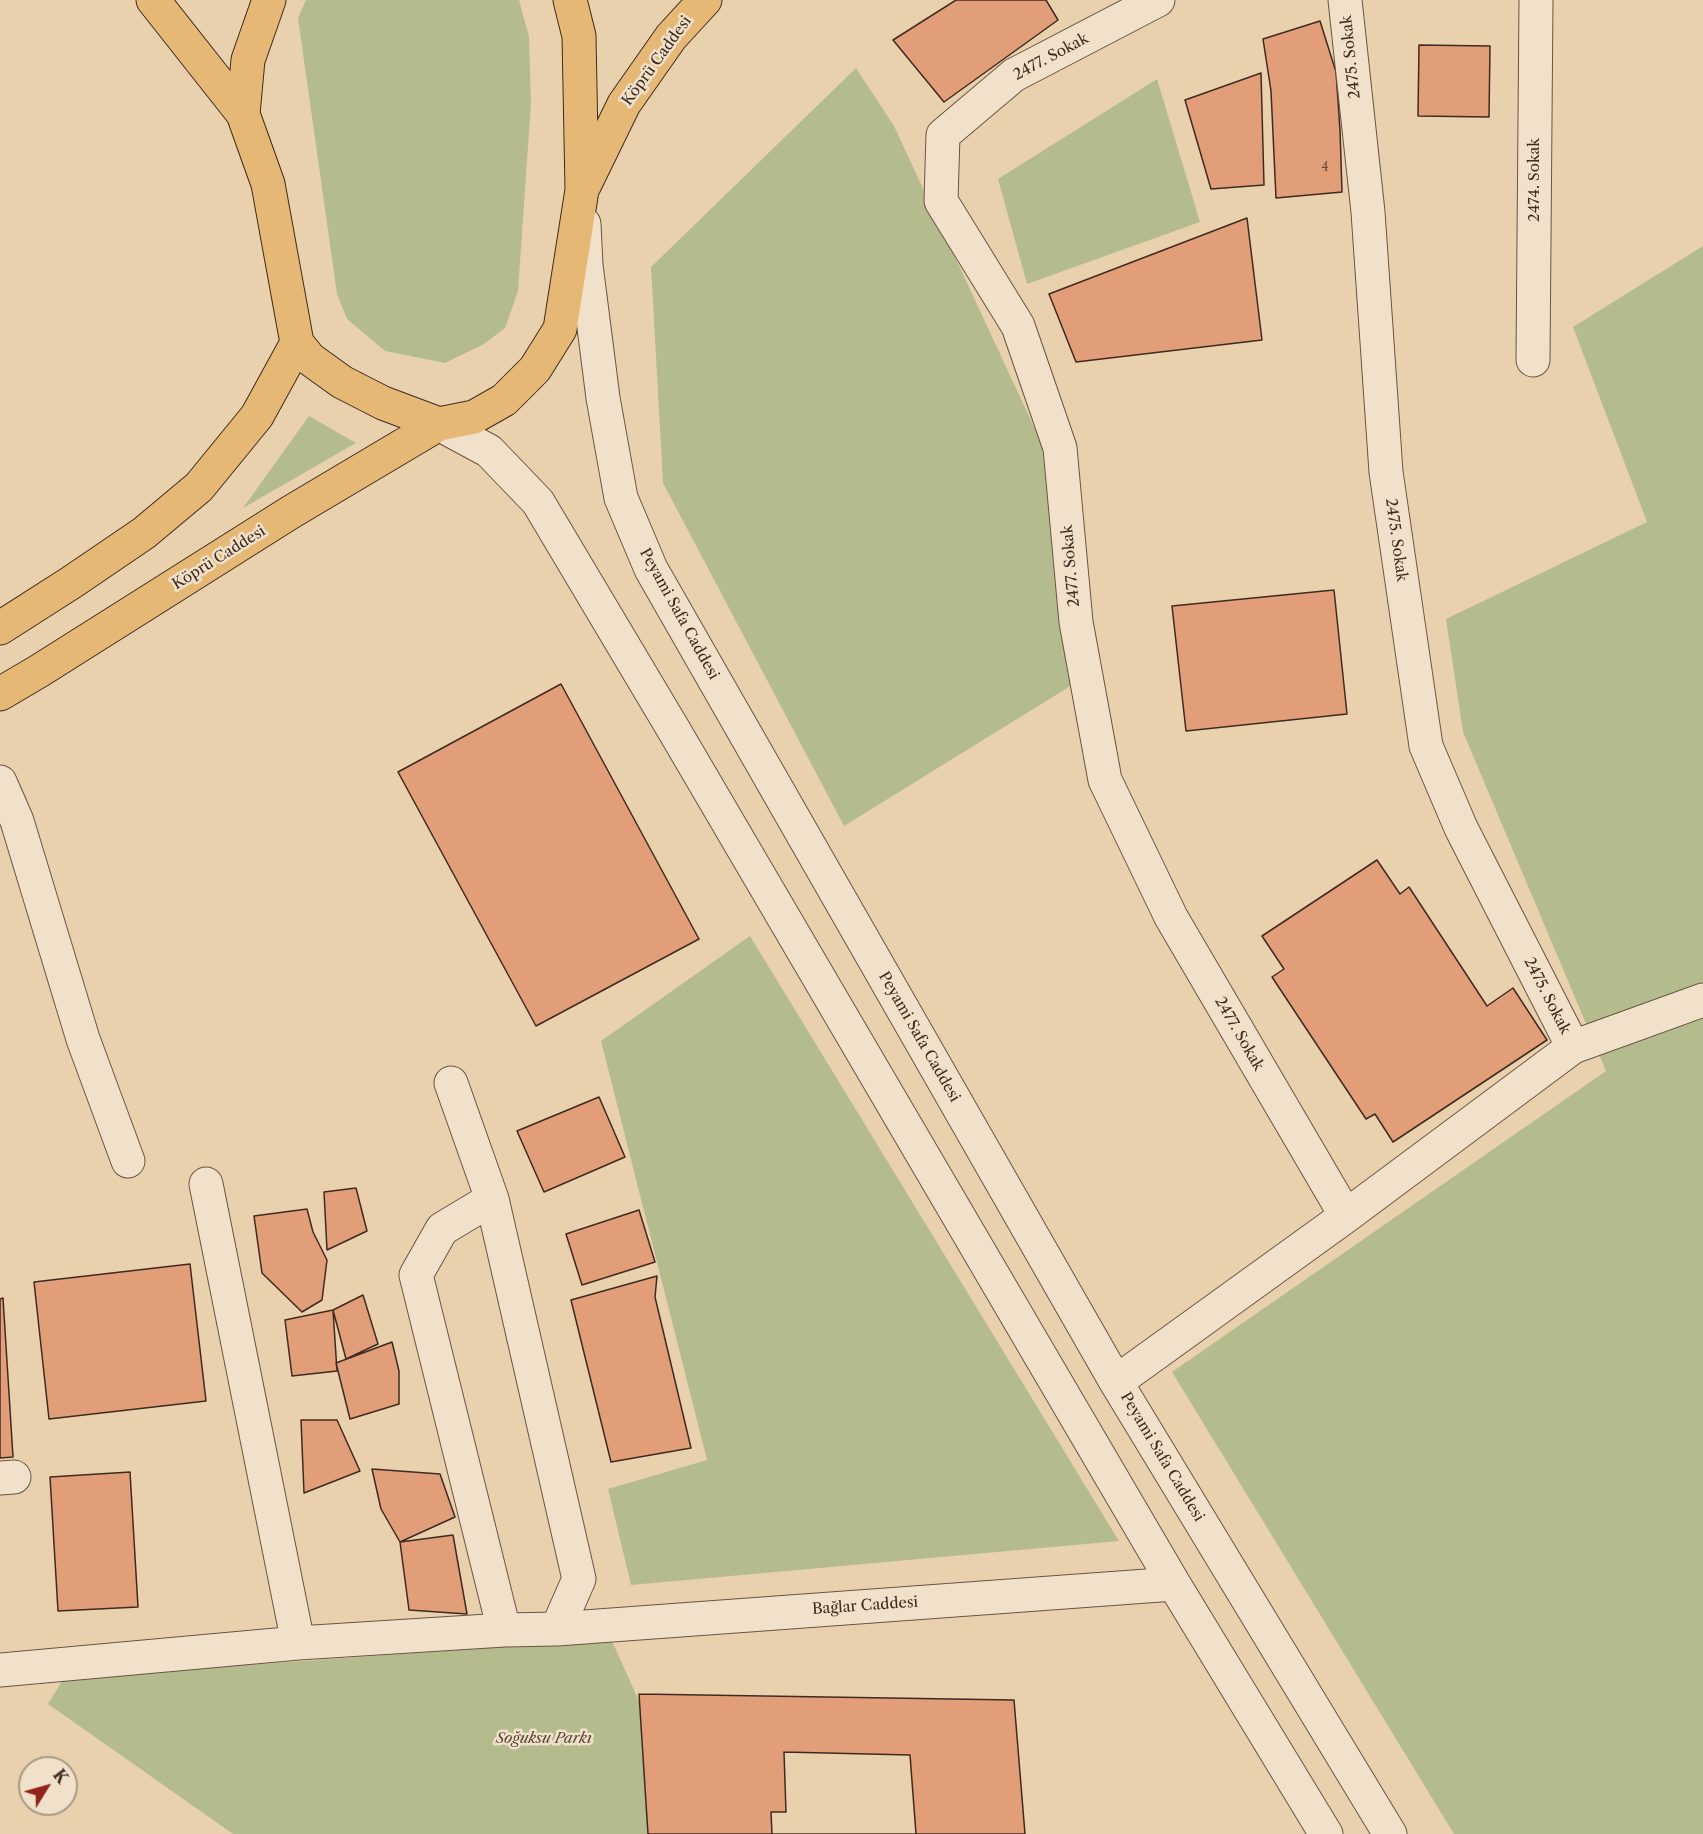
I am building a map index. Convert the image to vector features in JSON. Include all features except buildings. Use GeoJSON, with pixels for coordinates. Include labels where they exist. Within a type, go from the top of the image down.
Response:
{"type":"FeatureCollection","features":[{"type":"Feature","properties":{"kind":"main road"},"geometry":{"type":"LineString","coordinates":[[153,0],[243,114],[268,184],[297,343],[310,359],[342,382],[383,403],[439,424],[474,417],[504,400],[535,369],[560,329],[582,190],[579,36],[570,0]]}},
{"type":"Feature","properties":{"kind":"main road"},"geometry":{"type":"LineString","coordinates":[[243,114],[248,60],[269,0]]}},
{"type":"Feature","properties":{"kind":"main road","name":"Köprü Caddesi"},"geometry":{"type":"LineString","coordinates":[[582,190],[624,104],[671,37],[705,0]]}},
{"type":"Feature","properties":{"kind":"main road"},"geometry":{"type":"LineString","coordinates":[[0,628],[144,533],[199,487],[257,416],[297,343]]}},
{"type":"Feature","properties":{"kind":"main road","name":"Köprü Caddesi"},"geometry":{"type":"LineString","coordinates":[[0,694],[291,512],[439,424]]}},
{"type":"Feature","properties":{"kind":"street","name":"2477. Sokak"},"geometry":{"type":"LineString","coordinates":[[1158,0],[1014,75],[943,135],[941,201],[1018,326],[1060,448],[1076,622],[1105,780],[1171,917],[1346,1216]]}},
{"type":"Feature","properties":{"kind":"street","name":"2475. Sokak"},"geometry":{"type":"LineString","coordinates":[[1345,0],[1368,212],[1386,472],[1425,746],[1461,828],[1573,1047]]}},
{"type":"Feature","properties":{"kind":"street","name":"2474. Sokak"},"geometry":{"type":"LineString","coordinates":[[1533,360],[1536,0]]}},
{"type":"Feature","properties":{"kind":"street","name":"Peyami Safa Caddesi"},"geometry":{"type":"LineString","coordinates":[[582,190],[586,265],[603,398],[621,498],[651,569],[1116,1382],[1390,1834]]}},
{"type":"Feature","properties":{"kind":"street"},"geometry":{"type":"LineString","coordinates":[[439,424],[489,451],[538,502],[1174,1584],[1326,1834]]}},
{"type":"Feature","properties":{"kind":"street"},"geometry":{"type":"LineString","coordinates":[[0,782],[16,821],[83,1039],[128,1161]]}},
{"type":"Feature","properties":{"kind":"street"},"geometry":{"type":"LineString","coordinates":[[1116,1382],[1346,1216],[1573,1047],[1703,1000]]}},
{"type":"Feature","properties":{"kind":"street"},"geometry":{"type":"LineString","coordinates":[[450,1083],[492,1199],[579,1580],[557,1629]]}},
{"type":"Feature","properties":{"kind":"street"},"geometry":{"type":"LineString","coordinates":[[206,1184],[298,1643]]}},
{"type":"Feature","properties":{"kind":"street"},"geometry":{"type":"LineString","coordinates":[[492,1199],[442,1229],[416,1275],[504,1630]]}},
{"type":"Feature","properties":{"kind":"street","name":"Bağlar Caddesi"},"geometry":{"type":"LineString","coordinates":[[0,1670],[298,1643],[504,1630],[557,1629],[1174,1584]]}},
{"type":"Feature","properties":{"kind":"green space"},"geometry":{"type":"Polygon","coordinates":[[[306,0],[519,0],[529,37],[531,103],[518,291],[505,328],[484,344],[445,363],[385,351],[347,319],[337,294],[298,18],[306,0]]]}},
{"type":"Feature","properties":{"kind":"green space"},"geometry":{"type":"Polygon","coordinates":[[[856,68],[894,126],[1041,442],[1077,682],[844,826],[663,483],[651,267],[856,68]]]}},
{"type":"Feature","properties":{"kind":"green space"},"geometry":{"type":"Polygon","coordinates":[[[1157,79],[1200,222],[1027,284],[998,179],[1157,79]]]}},
{"type":"Feature","properties":{"kind":"green space"},"geometry":{"type":"Polygon","coordinates":[[[1703,246],[1703,1834],[1454,1834],[1172,1372],[1606,1071],[1463,732],[1446,619],[1647,522],[1573,327],[1703,246]]]}},
{"type":"Feature","properties":{"kind":"green space"},"geometry":{"type":"Polygon","coordinates":[[[309,416],[356,443],[243,508],[309,416]]]}},
{"type":"Feature","properties":{"kind":"green space"},"geometry":{"type":"Polygon","coordinates":[[[750,936],[1119,1541],[631,1585],[608,1489],[707,1460],[601,1041],[750,936]]]}},
{"type":"Feature","properties":{"kind":"green space","name":"Soğuksu Parkı"},"geometry":{"type":"Polygon","coordinates":[[[611,1639],[699,1834],[233,1834],[48,1704],[64,1678],[611,1639]]]}}]}
